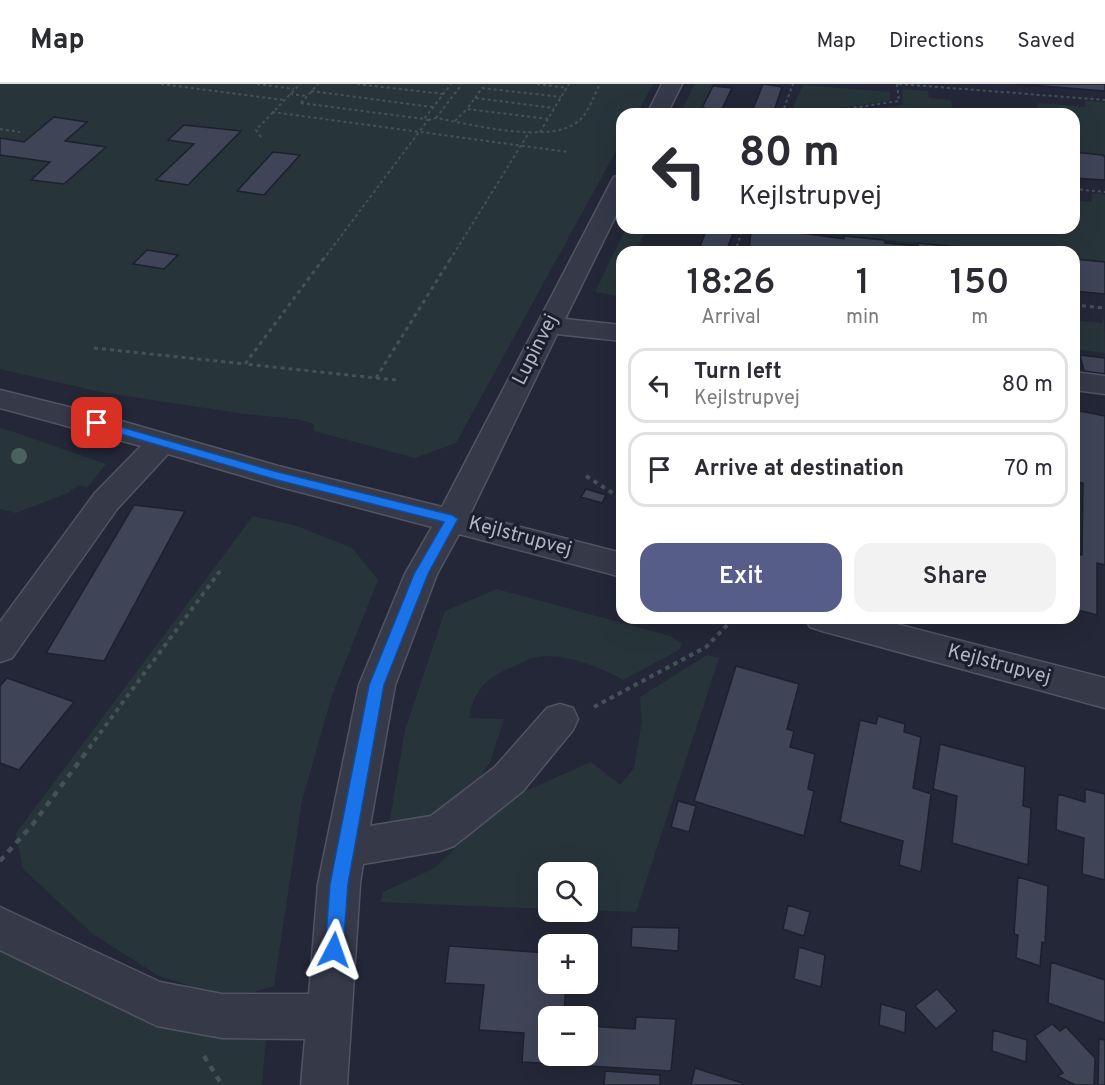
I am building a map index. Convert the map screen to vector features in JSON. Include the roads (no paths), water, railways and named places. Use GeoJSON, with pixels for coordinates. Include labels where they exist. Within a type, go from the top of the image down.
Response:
{"type":"FeatureCollection","features":[{"type":"Feature","properties":{"kind":"street"},"geometry":{"type":"LineString","coordinates":[[660,108],[672,84]]}},
{"type":"Feature","properties":{"kind":"street","name":"Lupinvej"},"geometry":{"type":"LineString","coordinates":[[324,1085],[339,884],[377,685],[421,574],[452,519],[477,465],[616,194]]}},
{"type":"Feature","properties":{"kind":"street"},"geometry":{"type":"LineString","coordinates":[[549,325],[616,332]]}},
{"type":"Feature","properties":{"kind":"street"},"geometry":{"type":"LineString","coordinates":[[1080,382],[1105,385]]}},
{"type":"Feature","properties":{"kind":"street","name":"Kejlstrupvej"},"geometry":{"type":"LineString","coordinates":[[0,399],[277,476],[452,519],[616,563]]}},
{"type":"Feature","properties":{"kind":"street"},"geometry":{"type":"LineString","coordinates":[[0,648],[106,501],[161,443]]}},
{"type":"Feature","properties":{"kind":"street","name":"Kejlstrupvej"},"geometry":{"type":"LineString","coordinates":[[845,624],[1105,693]]}},
{"type":"Feature","properties":{"kind":"street"},"geometry":{"type":"LineString","coordinates":[[346,848],[440,833],[509,778],[560,719]]}},
{"type":"Feature","properties":{"kind":"street"},"geometry":{"type":"LineString","coordinates":[[0,928],[157,1004],[222,1016],[329,1017]]}}]}
